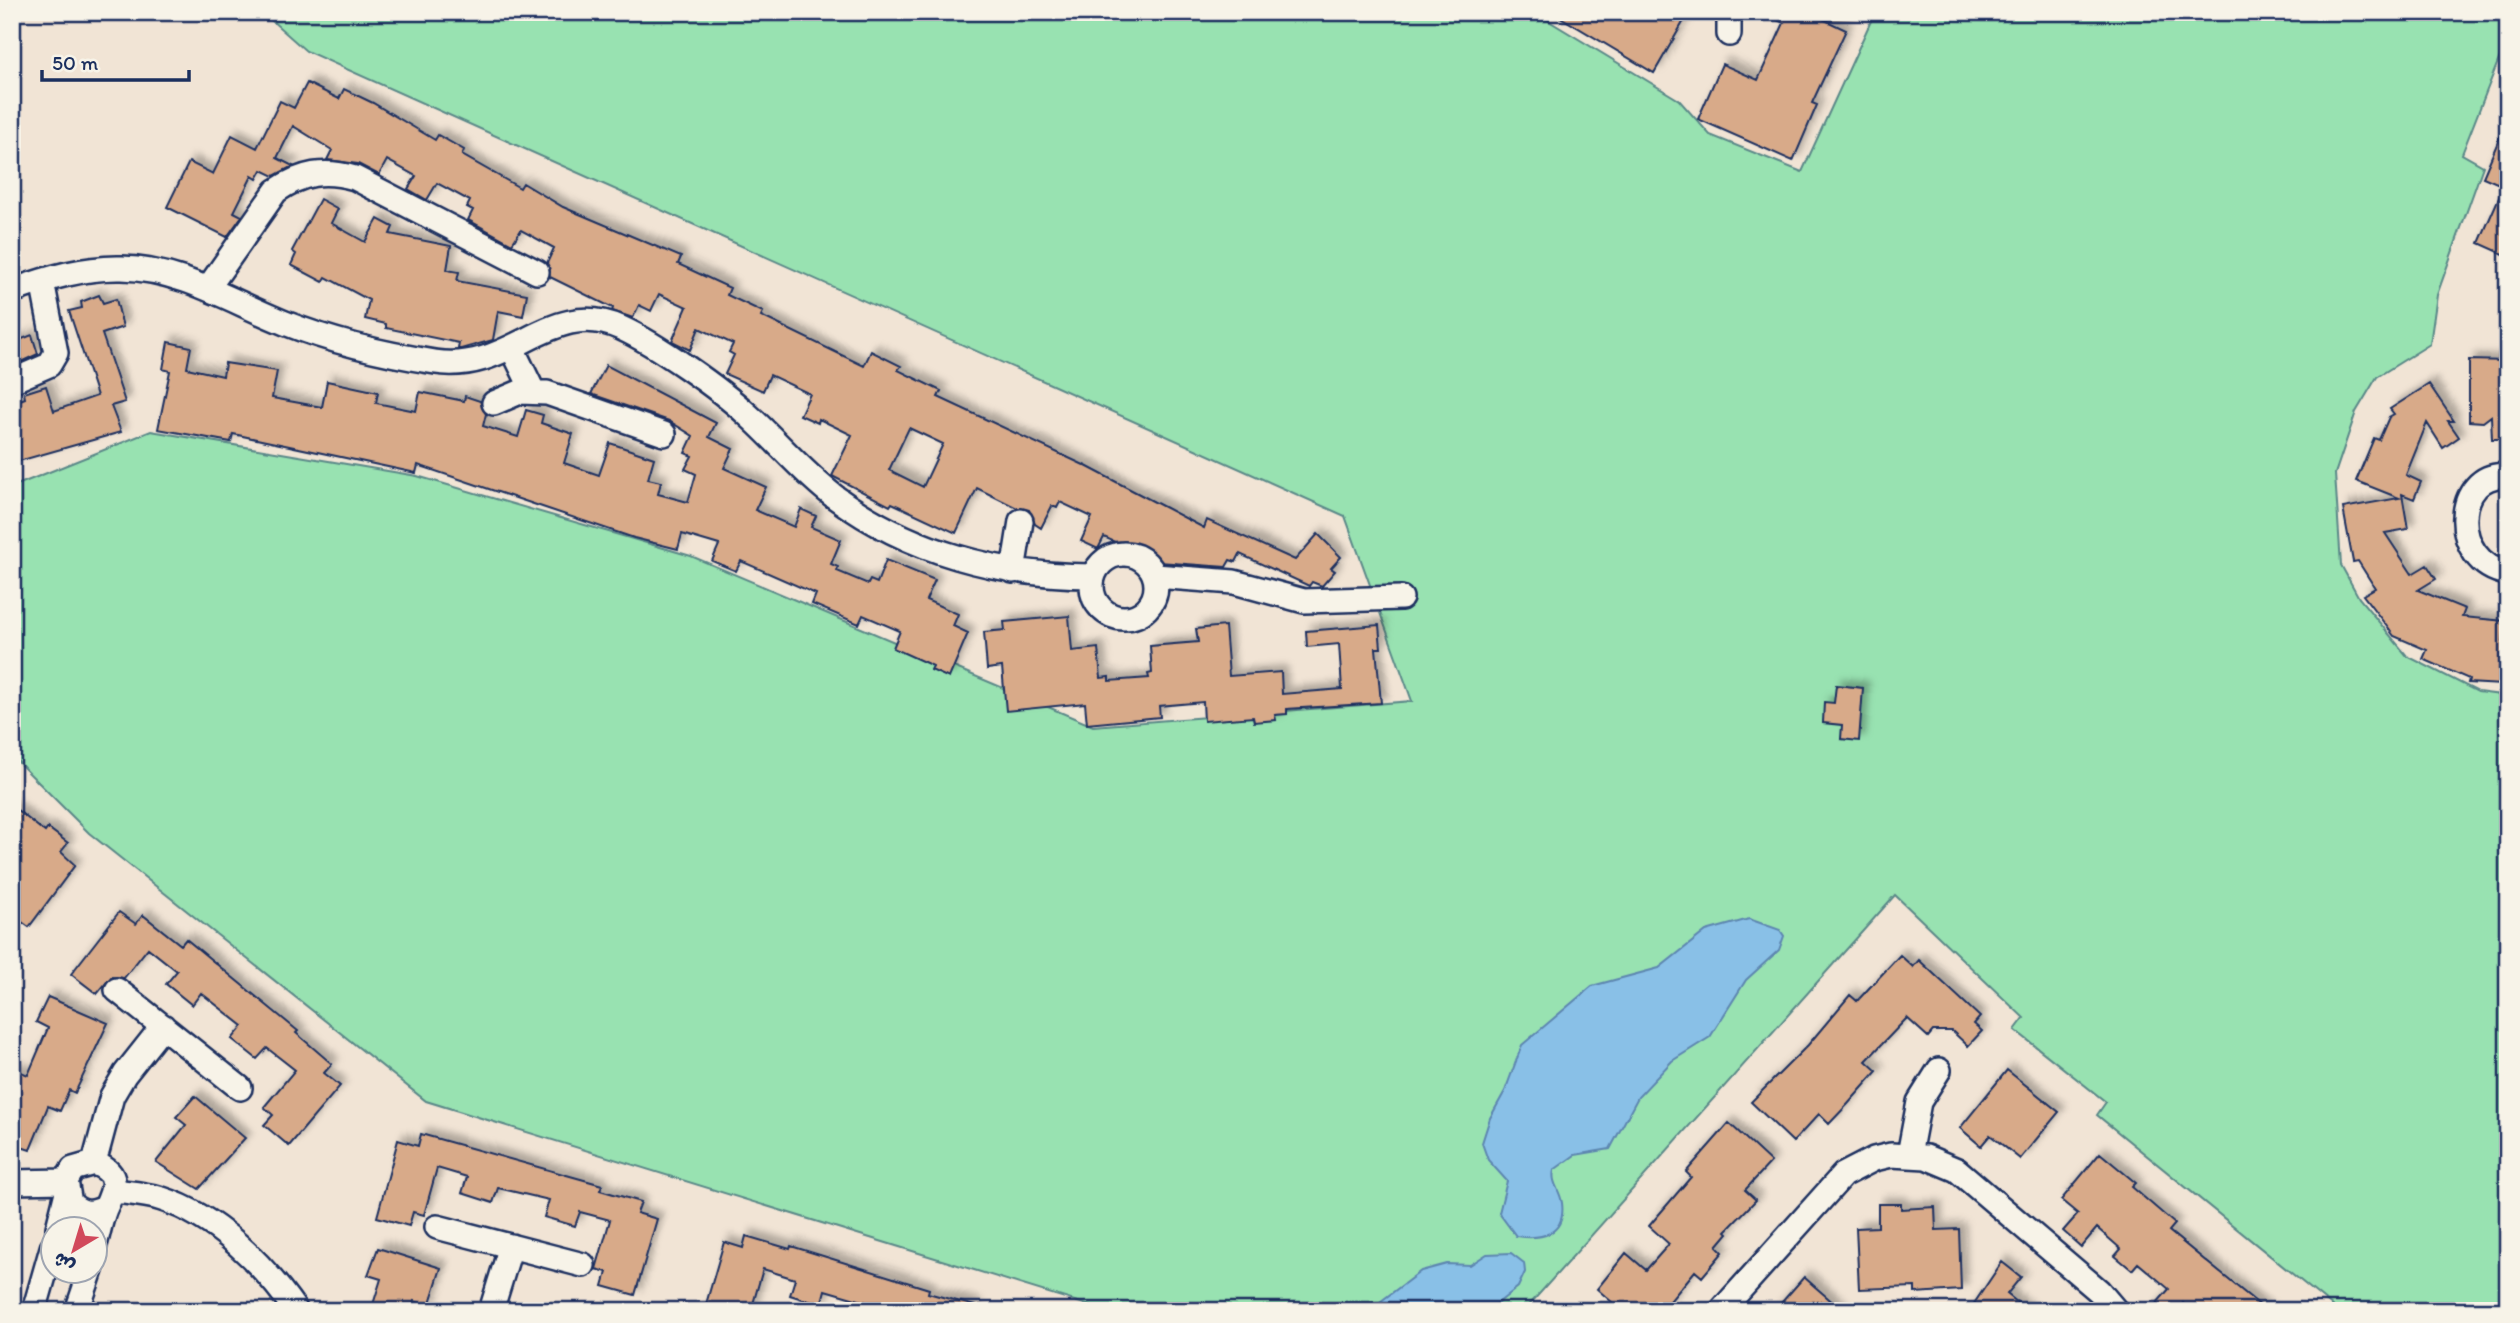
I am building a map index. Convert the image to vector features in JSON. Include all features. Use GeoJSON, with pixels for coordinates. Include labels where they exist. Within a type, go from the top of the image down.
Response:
{"type":"FeatureCollection","features":[{"type":"Feature","properties":{"kind":"street"},"geometry":{"type":"LineString","coordinates":[[208,288],[276,191],[290,181],[322,172],[355,178],[537,272]]}},
{"type":"Feature","properties":{"kind":"street"},"geometry":{"type":"LineString","coordinates":[[12,291],[77,272],[125,268],[153,271],[208,288],[286,323],[367,349],[451,364],[483,360],[564,322],[594,320],[623,329],[733,402],[784,452],[834,495],[860,514],[918,544],[949,555],[1013,571],[1093,576]]}},
{"type":"Feature","properties":{"kind":"street"},"geometry":{"type":"LineString","coordinates":[[12,381],[49,365],[56,353],[42,281]]}},
{"type":"Feature","properties":{"kind":"street"},"geometry":{"type":"LineString","coordinates":[[513,348],[533,391]]}},
{"type":"Feature","properties":{"kind":"street"},"geometry":{"type":"LineString","coordinates":[[494,402],[506,396],[533,391],[547,393],[664,434]]}},
{"type":"Feature","properties":{"kind":"street"},"geometry":{"type":"LineString","coordinates":[[2508,476],[2493,476],[2477,486],[2463,523],[2474,554],[2491,567],[2508,573]]}},
{"type":"Feature","properties":{"kind":"street"},"geometry":{"type":"LineString","coordinates":[[1013,571],[1020,521]]}},
{"type":"Feature","properties":{"kind":"street"},"geometry":{"type":"LineString","coordinates":[[1124,553],[1143,560],[1155,576],[1156,587],[1148,608],[1129,618],[1108,615],[1093,598],[1093,576],[1104,560],[1124,553]]}},
{"type":"Feature","properties":{"kind":"street"},"geometry":{"type":"LineString","coordinates":[[1155,576],[1234,582],[1304,601],[1401,598]]}},
{"type":"Feature","properties":{"kind":"street"},"geometry":{"type":"LineString","coordinates":[[117,990],[240,1088]]}},
{"type":"Feature","properties":{"kind":"street"},"geometry":{"type":"LineString","coordinates":[[94,1163],[112,1096],[125,1074],[163,1026]]}},
{"type":"Feature","properties":{"kind":"street"},"geometry":{"type":"LineString","coordinates":[[1909,1155],[1919,1102],[1938,1070]]}},
{"type":"Feature","properties":{"kind":"street"},"geometry":{"type":"LineString","coordinates":[[1721,1311],[1843,1175],[1874,1159],[1909,1155],[1926,1157],[1957,1170],[2099,1291],[2116,1311]]}},
{"type":"Feature","properties":{"kind":"street"},"geometry":{"type":"LineString","coordinates":[[61,1214],[66,1189],[80,1165],[94,1163],[112,1177],[105,1214]]}},
{"type":"Feature","properties":{"kind":"street"},"geometry":{"type":"LineString","coordinates":[[12,1182],[66,1189]]}},
{"type":"Feature","properties":{"kind":"street"},"geometry":{"type":"LineString","coordinates":[[66,1189],[70,1203],[83,1212],[99,1211],[110,1199],[159,1197],[205,1220],[262,1269],[296,1311]]}},
{"type":"Feature","properties":{"kind":"street"},"geometry":{"type":"LineString","coordinates":[[437,1227],[583,1265]]}},
{"type":"Feature","properties":{"kind":"street"},"geometry":{"type":"LineString","coordinates":[[491,1311],[510,1246]]}},
{"type":"Feature","properties":{"kind":"street"},"geometry":{"type":"LineString","coordinates":[[34,1311],[42,1284]]}},
{"type":"Feature","properties":{"kind":"green space"},"geometry":{"type":"Polygon","coordinates":[[[262,12],[1534,12],[1679,100],[1710,135],[1802,172],[1875,12],[2508,12],[2508,36],[2462,154],[2483,166],[2437,295],[2430,344],[2377,377],[2356,412],[2335,474],[2341,565],[2359,598],[2407,656],[2478,692],[2508,696],[2508,1311],[2338,1311],[2097,1115],[2106,1102],[2015,1030],[2024,1018],[1895,895],[1524,1311],[1107,1311],[426,1101],[89,833],[12,756],[12,487],[151,431],[417,476],[691,556],[1093,726],[1412,701],[1345,516],[306,51],[262,12]]]}},
{"type":"Feature","properties":{"kind":"water"},"geometry":{"type":"Polygon","coordinates":[[[1749,919],[1780,930],[1784,936],[1779,950],[1746,980],[1710,1037],[1672,1061],[1638,1097],[1610,1149],[1575,1155],[1554,1170],[1554,1179],[1562,1203],[1562,1214],[1556,1229],[1543,1236],[1516,1236],[1499,1213],[1507,1181],[1488,1160],[1482,1143],[1522,1045],[1592,986],[1659,968],[1706,931],[1749,919]]]}},
{"type":"Feature","properties":{"kind":"water"},"geometry":{"type":"Polygon","coordinates":[[[1511,1253],[1524,1263],[1525,1272],[1518,1287],[1488,1311],[1368,1311],[1421,1271],[1447,1264],[1470,1265],[1487,1254],[1511,1253]]]}},
{"type":"Feature","properties":{"kind":"building"},"geometry":{"type":"Polygon","coordinates":[[[1552,12],[1689,12],[1654,73],[1552,12]]]}},
{"type":"Feature","properties":{"kind":"building"},"geometry":{"type":"Polygon","coordinates":[[[1759,12],[1808,12],[1846,30],[1812,103],[1817,105],[1793,161],[1698,119],[1722,64],[1758,80],[1784,23],[1759,12]]]}},
{"type":"Feature","properties":{"kind":"building"},"geometry":{"type":"Polygon","coordinates":[[[307,83],[339,99],[344,89],[435,140],[438,135],[464,150],[462,155],[520,188],[523,183],[563,207],[681,257],[678,264],[730,288],[727,295],[763,312],[761,316],[864,366],[871,351],[901,366],[898,370],[941,391],[938,397],[1086,466],[1204,528],[1207,520],[1295,560],[1318,534],[1341,557],[1331,568],[1335,571],[1322,586],[1312,582],[1309,586],[1240,554],[1236,562],[1230,560],[1226,567],[1159,562],[1104,537],[1098,549],[1081,541],[1092,517],[1060,502],[1057,508],[1052,506],[1041,528],[1035,524],[1029,510],[1017,508],[977,488],[956,533],[892,503],[890,506],[832,476],[852,435],[819,419],[818,423],[800,415],[810,394],[770,375],[763,391],[725,374],[734,355],[729,352],[733,344],[699,328],[690,350],[672,341],[687,307],[659,294],[651,311],[639,305],[633,318],[612,311],[613,308],[550,277],[547,263],[554,248],[521,230],[512,244],[468,220],[473,210],[467,207],[470,201],[437,183],[427,200],[408,189],[416,176],[387,160],[379,175],[358,164],[327,160],[332,150],[293,126],[277,158],[293,166],[274,176],[262,170],[257,179],[252,176],[234,212],[242,216],[227,237],[167,207],[189,162],[213,174],[232,135],[257,148],[280,101],[294,108],[307,83]],[[909,428],[889,470],[923,487],[943,444],[909,428]]]}},
{"type":"Feature","properties":{"kind":"building"},"geometry":{"type":"Polygon","coordinates":[[[2508,118],[2508,256],[2479,243],[2504,186],[2483,177],[2508,118]]]}},
{"type":"Feature","properties":{"kind":"building"},"geometry":{"type":"Polygon","coordinates":[[[320,199],[338,209],[331,223],[365,242],[378,219],[393,227],[390,234],[451,246],[447,270],[459,272],[457,281],[527,294],[523,316],[498,311],[493,340],[461,349],[458,349],[459,343],[386,328],[386,324],[365,319],[369,300],[326,277],[323,282],[291,265],[296,254],[292,251],[320,199]]]}},
{"type":"Feature","properties":{"kind":"building"},"geometry":{"type":"Polygon","coordinates":[[[99,295],[103,303],[116,299],[123,327],[102,334],[125,402],[111,406],[121,432],[12,463],[12,403],[25,398],[24,393],[46,386],[54,411],[97,396],[69,311],[82,308],[81,302],[99,295]]]}},
{"type":"Feature","properties":{"kind":"building"},"geometry":{"type":"Polygon","coordinates":[[[32,335],[38,354],[12,366],[12,343],[32,335]]]}},
{"type":"Feature","properties":{"kind":"building"},"geometry":{"type":"Polygon","coordinates":[[[168,342],[191,347],[187,368],[223,376],[225,363],[277,371],[272,398],[322,407],[327,381],[378,392],[376,403],[416,411],[420,392],[464,401],[465,396],[480,401],[486,414],[483,426],[518,437],[526,410],[543,415],[541,423],[573,434],[564,463],[599,475],[610,443],[654,458],[648,479],[661,482],[658,494],[688,502],[696,474],[685,469],[692,456],[685,453],[693,436],[669,421],[591,394],[606,365],[716,423],[709,437],[733,449],[724,468],[766,487],[755,510],[794,527],[801,509],[816,516],[811,527],[841,540],[831,564],[838,567],[837,571],[868,584],[870,580],[877,583],[886,560],[935,580],[926,600],[958,614],[953,626],[968,633],[949,678],[931,670],[933,666],[893,648],[900,631],[863,615],[859,624],[812,604],[816,594],[741,561],[736,571],[712,561],[719,545],[682,534],[678,549],[634,538],[418,465],[416,473],[233,434],[231,442],[158,429],[170,371],[163,369],[168,342]]]}},
{"type":"Feature","properties":{"kind":"building"},"geometry":{"type":"Polygon","coordinates":[[[2469,360],[2508,361],[2508,439],[2492,439],[2491,416],[2483,422],[2469,421],[2469,360]]]}},
{"type":"Feature","properties":{"kind":"building"},"geometry":{"type":"Polygon","coordinates":[[[2429,384],[2454,421],[2448,421],[2459,437],[2443,448],[2427,423],[2406,475],[2421,482],[2414,499],[2402,494],[2408,529],[2385,533],[2412,574],[2427,565],[2436,579],[2418,590],[2465,609],[2462,617],[2505,621],[2503,642],[2508,643],[2508,683],[2503,682],[2502,685],[2468,683],[2469,679],[2423,659],[2427,650],[2394,636],[2363,595],[2375,588],[2358,561],[2353,562],[2343,508],[2399,498],[2356,481],[2374,438],[2379,440],[2389,417],[2394,414],[2390,409],[2429,384]]]}},
{"type":"Feature","properties":{"kind":"building"},"geometry":{"type":"Polygon","coordinates":[[[1069,616],[1072,651],[1098,648],[1101,678],[1109,677],[1109,681],[1149,678],[1148,674],[1152,673],[1150,646],[1198,642],[1196,629],[1225,626],[1229,676],[1281,672],[1282,694],[1342,689],[1339,644],[1307,647],[1306,631],[1379,625],[1381,648],[1376,648],[1381,703],[1287,709],[1287,714],[1275,715],[1276,720],[1254,722],[1253,717],[1204,721],[1203,702],[1159,706],[1160,717],[1087,724],[1085,703],[1006,711],[1002,667],[987,669],[984,632],[1005,630],[1004,622],[1069,616]]]}},
{"type":"Feature","properties":{"kind":"building"},"geometry":{"type":"Polygon","coordinates":[[[1836,685],[1863,688],[1859,741],[1841,739],[1842,725],[1823,723],[1824,702],[1834,703],[1836,685]]]}},
{"type":"Feature","properties":{"kind":"building"},"geometry":{"type":"Polygon","coordinates":[[[12,806],[45,832],[48,828],[68,843],[61,852],[75,865],[29,927],[12,915],[12,806]]]}},
{"type":"Feature","properties":{"kind":"building"},"geometry":{"type":"Polygon","coordinates":[[[119,912],[136,924],[143,915],[181,945],[186,939],[298,1031],[296,1033],[332,1064],[324,1073],[340,1086],[289,1146],[264,1125],[273,1115],[264,1107],[295,1070],[267,1048],[257,1059],[232,1039],[243,1026],[201,993],[192,1005],[166,984],[177,971],[148,948],[124,978],[111,977],[97,994],[71,974],[119,912]]]}},
{"type":"Feature","properties":{"kind":"building"},"geometry":{"type":"Polygon","coordinates":[[[1900,955],[1913,967],[1919,960],[1980,1017],[1974,1024],[1982,1031],[1968,1046],[1952,1031],[1933,1031],[1928,1037],[1907,1018],[1866,1061],[1877,1071],[1848,1104],[1829,1124],[1819,1114],[1793,1142],[1751,1102],[1808,1045],[1850,995],[1857,1001],[1900,955]]]}},
{"type":"Feature","properties":{"kind":"building"},"geometry":{"type":"Polygon","coordinates":[[[48,997],[108,1023],[75,1093],[69,1090],[60,1111],[48,1106],[30,1150],[12,1144],[12,1068],[28,1075],[48,1028],[36,1022],[48,997]]]}},
{"type":"Feature","properties":{"kind":"building"},"geometry":{"type":"Polygon","coordinates":[[[2007,1070],[2059,1112],[2020,1159],[1990,1135],[1981,1146],[1960,1128],[2007,1070]]]}},
{"type":"Feature","properties":{"kind":"building"},"geometry":{"type":"Polygon","coordinates":[[[195,1096],[245,1138],[199,1189],[156,1162],[186,1125],[176,1117],[195,1096]]]}},
{"type":"Feature","properties":{"kind":"building"},"geometry":{"type":"Polygon","coordinates":[[[1729,1123],[1771,1162],[1745,1190],[1756,1200],[1726,1231],[1728,1233],[1717,1246],[1723,1252],[1702,1277],[1695,1271],[1662,1311],[1622,1311],[1597,1289],[1626,1253],[1646,1270],[1669,1244],[1649,1226],[1691,1177],[1686,1172],[1729,1123]]]}},
{"type":"Feature","properties":{"kind":"building"},"geometry":{"type":"Polygon","coordinates":[[[421,1134],[602,1185],[600,1190],[641,1202],[637,1213],[657,1219],[635,1295],[603,1286],[607,1272],[596,1269],[610,1220],[580,1212],[575,1226],[544,1217],[549,1200],[498,1188],[493,1203],[462,1193],[467,1177],[437,1168],[424,1215],[413,1212],[409,1226],[377,1217],[398,1140],[418,1146],[421,1134]]]}},
{"type":"Feature","properties":{"kind":"building"},"geometry":{"type":"Polygon","coordinates":[[[2100,1153],[2136,1183],[2132,1187],[2175,1224],[2169,1231],[2267,1311],[2192,1311],[2183,1303],[2176,1311],[2150,1311],[2169,1289],[2138,1263],[2132,1270],[2115,1256],[2121,1249],[2097,1228],[2081,1247],[2063,1231],[2078,1214],[2061,1200],[2100,1153]]]}},
{"type":"Feature","properties":{"kind":"building"},"geometry":{"type":"Polygon","coordinates":[[[1878,1204],[1901,1204],[1901,1209],[1935,1207],[1936,1230],[1959,1229],[1961,1290],[1915,1293],[1915,1287],[1859,1289],[1856,1228],[1878,1227],[1878,1204]]]}},
{"type":"Feature","properties":{"kind":"building"},"geometry":{"type":"Polygon","coordinates":[[[746,1236],[790,1249],[791,1246],[929,1289],[928,1293],[975,1306],[974,1311],[874,1311],[876,1305],[825,1290],[821,1305],[790,1295],[795,1279],[763,1269],[751,1311],[704,1311],[724,1242],[743,1248],[746,1236]]]}},
{"type":"Feature","properties":{"kind":"building"},"geometry":{"type":"Polygon","coordinates":[[[378,1248],[441,1268],[429,1306],[414,1301],[412,1311],[371,1311],[381,1279],[368,1275],[378,1248]]]}},
{"type":"Feature","properties":{"kind":"building"},"geometry":{"type":"Polygon","coordinates":[[[2002,1262],[2021,1277],[2007,1294],[2028,1311],[1969,1311],[2002,1262]]]}},
{"type":"Feature","properties":{"kind":"building"},"geometry":{"type":"Polygon","coordinates":[[[1804,1277],[1813,1285],[1843,1311],[1774,1311],[1804,1277]]]}}]}
